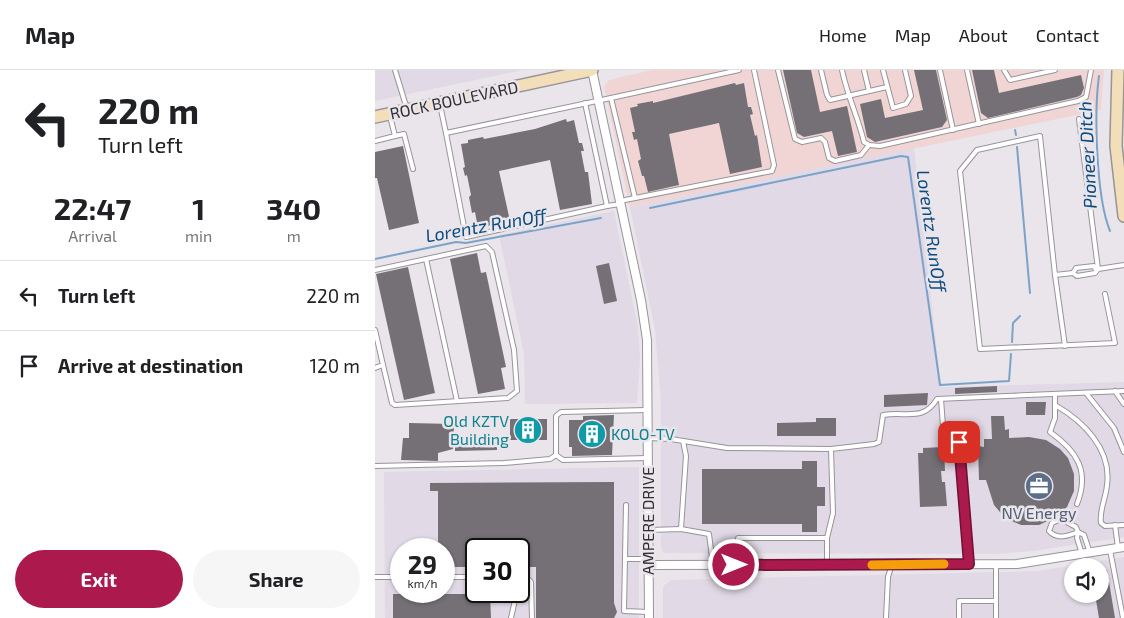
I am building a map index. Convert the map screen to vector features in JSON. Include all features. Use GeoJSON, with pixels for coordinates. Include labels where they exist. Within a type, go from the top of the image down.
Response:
{"type":"FeatureCollection","features":[{"type":"Feature","properties":{"kind":"main road","name":"ROCK BOULEVARD"},"geometry":{"type":"LineString","coordinates":[[375,117],[592,70]]}},
{"type":"Feature","properties":{"kind":"main road"},"geometry":{"type":"LineString","coordinates":[[1118,70],[1116,146],[1124,216]]}},
{"type":"Feature","properties":{"kind":"street","name":"AMPERE DRIVE"},"geometry":{"type":"LineString","coordinates":[[592,70],[644,315],[649,364],[649,615]]}},
{"type":"Feature","properties":{"kind":"street"},"geometry":{"type":"LineString","coordinates":[[649,562],[713,565],[996,564],[1042,562],[1117,548]]}},
{"type":"Feature","properties":{"kind":"lane"},"geometry":{"type":"LineString","coordinates":[[395,70],[407,110]]}},
{"type":"Feature","properties":{"kind":"lane"},"geometry":{"type":"LineString","coordinates":[[446,132],[739,70]]}},
{"type":"Feature","properties":{"kind":"lane"},"geometry":{"type":"LineString","coordinates":[[440,103],[466,237],[635,198],[774,169],[754,70]]}},
{"type":"Feature","properties":{"kind":"lane"},"geometry":{"type":"LineString","coordinates":[[778,70],[795,139],[802,142],[821,138],[825,142],[829,158],[835,161],[861,155],[869,146]]}},
{"type":"Feature","properties":{"kind":"lane"},"geometry":{"type":"LineString","coordinates":[[821,70],[830,100],[887,87]]}},
{"type":"Feature","properties":{"kind":"lane"},"geometry":{"type":"LineString","coordinates":[[842,70],[849,95],[857,113],[864,142],[869,146],[880,146],[1078,101],[1086,97],[1091,70]]}},
{"type":"Feature","properties":{"kind":"lane"},"geometry":{"type":"LineString","coordinates":[[864,70],[869,91]]}},
{"type":"Feature","properties":{"kind":"lane"},"geometry":{"type":"LineString","coordinates":[[883,70],[893,108],[906,104],[911,96],[905,70]]}},
{"type":"Feature","properties":{"kind":"lane"},"geometry":{"type":"LineString","coordinates":[[940,70],[953,130]]}},
{"type":"Feature","properties":{"kind":"lane"},"geometry":{"type":"LineString","coordinates":[[967,70],[979,124]]}},
{"type":"Feature","properties":{"kind":"lane"},"geometry":{"type":"LineString","coordinates":[[1003,70],[1010,80],[1055,70]]}},
{"type":"Feature","properties":{"kind":"lane"},"geometry":{"type":"LineString","coordinates":[[1026,70],[1027,76]]}},
{"type":"Feature","properties":{"kind":"lane"},"geometry":{"type":"LineString","coordinates":[[611,98],[635,198]]}},
{"type":"Feature","properties":{"kind":"lane"},"geometry":{"type":"LineString","coordinates":[[585,104],[607,206]]}},
{"type":"Feature","properties":{"kind":"lane"},"geometry":{"type":"LineString","coordinates":[[390,114],[395,136]]}},
{"type":"Feature","properties":{"kind":"lane"},"geometry":{"type":"LineString","coordinates":[[1079,119],[1097,270]]}},
{"type":"Feature","properties":{"kind":"lane"},"geometry":{"type":"LineString","coordinates":[[375,141],[404,134],[413,169]]}},
{"type":"Feature","properties":{"kind":"lane"},"geometry":{"type":"LineString","coordinates":[[1065,346],[1039,136],[977,150],[960,171],[980,350],[1065,346],[1115,343],[1105,294]]}},
{"type":"Feature","properties":{"kind":"lane"},"geometry":{"type":"LineString","coordinates":[[375,270],[486,246],[490,248],[493,252],[514,350],[517,391],[513,396],[395,405],[392,403],[375,330]]}},
{"type":"Feature","properties":{"kind":"lane"},"geometry":{"type":"LineString","coordinates":[[427,259],[457,401]]}},
{"type":"Feature","properties":{"kind":"lane"},"geometry":{"type":"LineString","coordinates":[[1073,273],[1077,268],[1094,266],[1097,270]]}},
{"type":"Feature","properties":{"kind":"lane"},"geometry":{"type":"LineString","coordinates":[[1055,275],[1073,273],[1077,276],[1087,275],[1095,273],[1097,270],[1124,266]]}},
{"type":"Feature","properties":{"kind":"lane"},"geometry":{"type":"LineString","coordinates":[[375,368],[383,365]]}},
{"type":"Feature","properties":{"kind":"lane"},"geometry":{"type":"LineString","coordinates":[[1115,391],[1124,404]]}},
{"type":"Feature","properties":{"kind":"lane"},"geometry":{"type":"LineString","coordinates":[[648,438],[727,448],[831,449],[875,444],[879,442],[883,415],[921,414],[930,411],[937,399],[1124,391]]}},
{"type":"Feature","properties":{"kind":"lane"},"geometry":{"type":"LineString","coordinates":[[1086,393],[1114,428],[1124,452]]}},
{"type":"Feature","properties":{"kind":"lane"},"geometry":{"type":"LineString","coordinates":[[1055,394],[1055,418],[1050,432],[1073,451],[1080,467],[1082,486],[1077,504]]}},
{"type":"Feature","properties":{"kind":"lane"},"geometry":{"type":"LineString","coordinates":[[941,399],[943,426],[957,425],[969,564]]}},
{"type":"Feature","properties":{"kind":"lane"},"geometry":{"type":"LineString","coordinates":[[1055,405],[1082,424],[1102,451],[1107,467],[1108,484],[1100,516],[1101,523],[1105,526],[1124,524]]}},
{"type":"Feature","properties":{"kind":"lane"},"geometry":{"type":"LineString","coordinates":[[556,455],[556,416],[561,412],[649,410]]}},
{"type":"Feature","properties":{"kind":"lane"},"geometry":{"type":"LineString","coordinates":[[681,529],[686,456],[683,441]]}},
{"type":"Feature","properties":{"kind":"lane"},"geometry":{"type":"LineString","coordinates":[[827,565],[827,538],[833,513],[831,449]]}},
{"type":"Feature","properties":{"kind":"lane"},"geometry":{"type":"LineString","coordinates":[[556,455],[563,460],[648,458]]}},
{"type":"Feature","properties":{"kind":"lane"},"geometry":{"type":"LineString","coordinates":[[375,466],[503,463],[550,459],[556,455]]}},
{"type":"Feature","properties":{"kind":"lane"},"geometry":{"type":"LineString","coordinates":[[626,505],[624,611],[649,615]]}},
{"type":"Feature","properties":{"kind":"lane"},"geometry":{"type":"LineString","coordinates":[[1078,532],[1060,537],[1049,531],[1052,523],[1061,519],[1075,527],[1078,532],[1084,535],[1086,554]]}},
{"type":"Feature","properties":{"kind":"lane"},"geometry":{"type":"LineString","coordinates":[[1115,525],[1123,618]]}},
{"type":"Feature","properties":{"kind":"lane"},"geometry":{"type":"LineString","coordinates":[[649,530],[681,529],[709,534],[713,565]]}},
{"type":"Feature","properties":{"kind":"lane"},"geometry":{"type":"LineString","coordinates":[[1078,532],[1077,538],[1086,554]]}},
{"type":"Feature","properties":{"kind":"lane"},"geometry":{"type":"LineString","coordinates":[[734,565],[737,538],[827,538]]}},
{"type":"Feature","properties":{"kind":"lane"},"geometry":{"type":"LineString","coordinates":[[625,559],[649,562]]}},
{"type":"Feature","properties":{"kind":"lane"},"geometry":{"type":"LineString","coordinates":[[887,618],[888,577],[892,564]]}},
{"type":"Feature","properties":{"kind":"lane"},"geometry":{"type":"LineString","coordinates":[[996,564],[996,618]]}},
{"type":"Feature","properties":{"kind":"lane"},"geometry":{"type":"LineString","coordinates":[[375,577],[390,577]]}},
{"type":"Feature","properties":{"kind":"lane"},"geometry":{"type":"LineString","coordinates":[[530,581],[532,618]]}},
{"type":"Feature","properties":{"kind":"lane"},"geometry":{"type":"LineString","coordinates":[[959,618],[959,601],[996,601]]}},
{"type":"Feature","properties":{"kind":"lane"},"geometry":{"type":"LineString","coordinates":[[511,618],[514,603]]}},
{"type":"Feature","properties":{"kind":"shaded area"},"geometry":{"type":"Polygon","coordinates":[[[375,70],[523,70],[375,101],[375,70]]]}},
{"type":"Feature","properties":{"kind":"shaded area"},"geometry":{"type":"Polygon","coordinates":[[[652,70],[1104,70],[1101,110],[630,207],[604,87],[609,80],[652,70]]]}},
{"type":"Feature","properties":{"kind":"shaded area"},"geometry":{"type":"Polygon","coordinates":[[[914,148],[941,387],[1124,382],[1124,537],[1033,551],[997,554],[665,553],[662,551],[661,545],[661,402],[655,330],[630,207],[914,148]]]}},
{"type":"Feature","properties":{"kind":"shaded area"},"geometry":{"type":"Polygon","coordinates":[[[614,211],[638,327],[640,358],[637,403],[525,404],[524,354],[499,235],[614,211]]]}},
{"type":"Feature","properties":{"kind":"shaded area"},"geometry":{"type":"Polygon","coordinates":[[[639,467],[639,618],[385,618],[384,472],[639,467]]]}},
{"type":"Feature","properties":{"kind":"shaded area"},"geometry":{"type":"Polygon","coordinates":[[[1124,557],[1124,618],[663,618],[663,586],[672,580],[1038,571],[1064,567],[1064,603],[1109,603],[1109,559],[1124,557]]]}},
{"type":"Feature","properties":{"kind":"building"},"geometry":{"type":"Polygon","coordinates":[[[783,70],[811,70],[820,112],[847,106],[857,152],[838,156],[832,131],[804,137],[797,133],[783,70]]]}},
{"type":"Feature","properties":{"kind":"building"},"geometry":{"type":"Polygon","coordinates":[[[914,70],[936,70],[947,120],[942,127],[875,142],[867,137],[860,104],[881,99],[885,118],[923,110],[914,70]]]}},
{"type":"Feature","properties":{"kind":"building"},"geometry":{"type":"Polygon","coordinates":[[[972,70],[994,70],[999,93],[1081,75],[1084,88],[1081,95],[1077,97],[988,118],[981,113],[972,70]]]}},
{"type":"Feature","properties":{"kind":"building"},"geometry":{"type":"Polygon","coordinates":[[[735,83],[736,85],[744,83],[748,107],[751,107],[753,114],[750,115],[755,136],[757,135],[762,167],[730,174],[719,123],[669,134],[679,185],[648,192],[638,161],[641,159],[637,139],[634,140],[632,132],[635,132],[630,108],[638,106],[637,104],[653,101],[653,103],[735,83]]]}},
{"type":"Feature","properties":{"kind":"building"},"geometry":{"type":"Polygon","coordinates":[[[566,119],[567,122],[574,120],[579,143],[582,143],[584,151],[581,151],[585,172],[588,172],[592,204],[560,210],[550,160],[499,171],[510,221],[478,228],[475,212],[472,213],[469,197],[471,195],[467,175],[465,176],[463,168],[465,167],[461,144],[468,143],[468,140],[483,137],[484,139],[535,129],[566,119]]]}},
{"type":"Feature","properties":{"kind":"building"},"geometry":{"type":"Polygon","coordinates":[[[403,146],[419,223],[389,230],[377,178],[375,178],[375,152],[403,146]]]}},
{"type":"Feature","properties":{"kind":"building"},"geometry":{"type":"Polygon","coordinates":[[[477,253],[481,273],[486,272],[506,367],[501,368],[505,389],[478,394],[450,259],[477,253]]]}},
{"type":"Feature","properties":{"kind":"building"},"geometry":{"type":"Polygon","coordinates":[[[609,263],[617,301],[604,304],[596,266],[609,263]]]}},
{"type":"Feature","properties":{"kind":"building"},"geometry":{"type":"Polygon","coordinates":[[[408,267],[435,393],[404,400],[376,274],[408,267]]]}},
{"type":"Feature","properties":{"kind":"building"},"geometry":{"type":"Polygon","coordinates":[[[997,386],[997,392],[955,394],[955,388],[997,386]]]}},
{"type":"Feature","properties":{"kind":"building"},"geometry":{"type":"Polygon","coordinates":[[[928,393],[927,405],[884,407],[884,395],[928,393]]]}},
{"type":"Feature","properties":{"kind":"building"},"geometry":{"type":"Polygon","coordinates":[[[1026,402],[1046,402],[1045,415],[1026,415],[1026,402]]]}},
{"type":"Feature","properties":{"kind":"building","name":"KOLO-TV"},"geometry":{"type":"Polygon","coordinates":[[[614,415],[612,455],[572,456],[572,447],[569,447],[569,420],[583,420],[583,416],[614,415]]]}},
{"type":"Feature","properties":{"kind":"building"},"geometry":{"type":"Polygon","coordinates":[[[991,416],[1004,416],[1005,430],[1009,429],[1009,438],[1029,437],[1046,440],[1060,449],[1068,458],[1074,474],[1074,491],[1067,507],[1058,516],[1039,525],[1021,525],[1005,518],[994,505],[986,480],[979,480],[978,446],[984,447],[984,439],[992,439],[991,416]]]}},
{"type":"Feature","properties":{"kind":"building"},"geometry":{"type":"Polygon","coordinates":[[[816,418],[836,418],[836,436],[777,436],[777,423],[816,422],[816,418]]]}},
{"type":"Feature","properties":{"kind":"building","name":"Old KZTV Building"},"geometry":{"type":"Polygon","coordinates":[[[510,419],[547,419],[547,440],[510,440],[510,419]]]}},
{"type":"Feature","properties":{"kind":"building"},"geometry":{"type":"Polygon","coordinates":[[[409,423],[454,424],[453,449],[438,453],[438,461],[401,460],[403,438],[409,438],[409,423]]]}},
{"type":"Feature","properties":{"kind":"building"},"geometry":{"type":"Polygon","coordinates":[[[497,444],[497,450],[455,451],[455,445],[497,444]]]}},
{"type":"Feature","properties":{"kind":"building"},"geometry":{"type":"Polygon","coordinates":[[[944,447],[945,471],[941,471],[942,482],[945,482],[947,506],[920,507],[918,453],[923,453],[923,448],[944,447]]]}},
{"type":"Feature","properties":{"kind":"building"},"geometry":{"type":"Polygon","coordinates":[[[802,461],[817,461],[817,487],[825,487],[825,506],[817,506],[817,532],[802,532],[802,524],[702,524],[702,469],[802,469],[802,461]]]}},
{"type":"Feature","properties":{"kind":"building"},"geometry":{"type":"Polygon","coordinates":[[[614,482],[614,603],[617,612],[614,618],[536,618],[536,567],[530,567],[530,538],[465,538],[465,567],[455,567],[455,538],[438,538],[438,491],[430,491],[430,483],[614,482]]]}},
{"type":"Feature","properties":{"kind":"building"},"geometry":{"type":"Polygon","coordinates":[[[1109,582],[1115,618],[1099,618],[1096,603],[1109,603],[1109,582]]]}},
{"type":"Feature","properties":{"kind":"building"},"geometry":{"type":"Polygon","coordinates":[[[455,594],[465,594],[465,603],[490,603],[491,618],[393,618],[393,603],[455,603],[455,594]]]}},
{"type":"Feature","properties":{"kind":"waterway","name":"Pioneer Ditch"},"geometry":{"type":"LineString","coordinates":[[1099,76],[1097,92],[1097,154],[1105,216],[1110,231]]}},
{"type":"Feature","properties":{"kind":"waterway","name":"Lorentz RunOff"},"geometry":{"type":"LineString","coordinates":[[1015,130],[1016,135]]}},
{"type":"Feature","properties":{"kind":"waterway","name":"Lorentz RunOff"},"geometry":{"type":"LineString","coordinates":[[1017,147],[1030,293]]}},
{"type":"Feature","properties":{"kind":"waterway","name":"Lorentz RunOff"},"geometry":{"type":"LineString","coordinates":[[650,208],[901,156],[908,157],[940,385],[1009,381],[1011,354]]}},
{"type":"Feature","properties":{"kind":"waterway","name":"Lorentz RunOff"},"geometry":{"type":"LineString","coordinates":[[375,259],[456,242],[466,243],[601,218]]}},
{"type":"Feature","properties":{"kind":"waterway","name":"Lorentz RunOff"},"geometry":{"type":"LineString","coordinates":[[1012,342],[1013,323],[1020,316]]}},
{"type":"Feature","properties":{"kind":"slow traffic"},"geometry":{"type":"LineString","coordinates":[[872,565],[944,564]]}},
{"type":"Feature","properties":{"kind":"place","name":"Old KZTV Building"},"geometry":{"type":"Point","coordinates":[528,430]}},
{"type":"Feature","properties":{"kind":"place","name":"KOLO-TV"},"geometry":{"type":"Point","coordinates":[592,434]}},
{"type":"Feature","properties":{"kind":"place","name":"NV Energy"},"geometry":{"type":"Point","coordinates":[1039,486]}},
{"type":"Feature","properties":{"kind":"route"},"geometry":{"type":"LineString","coordinates":[[734,565],[969,564],[959,442]]}}]}
